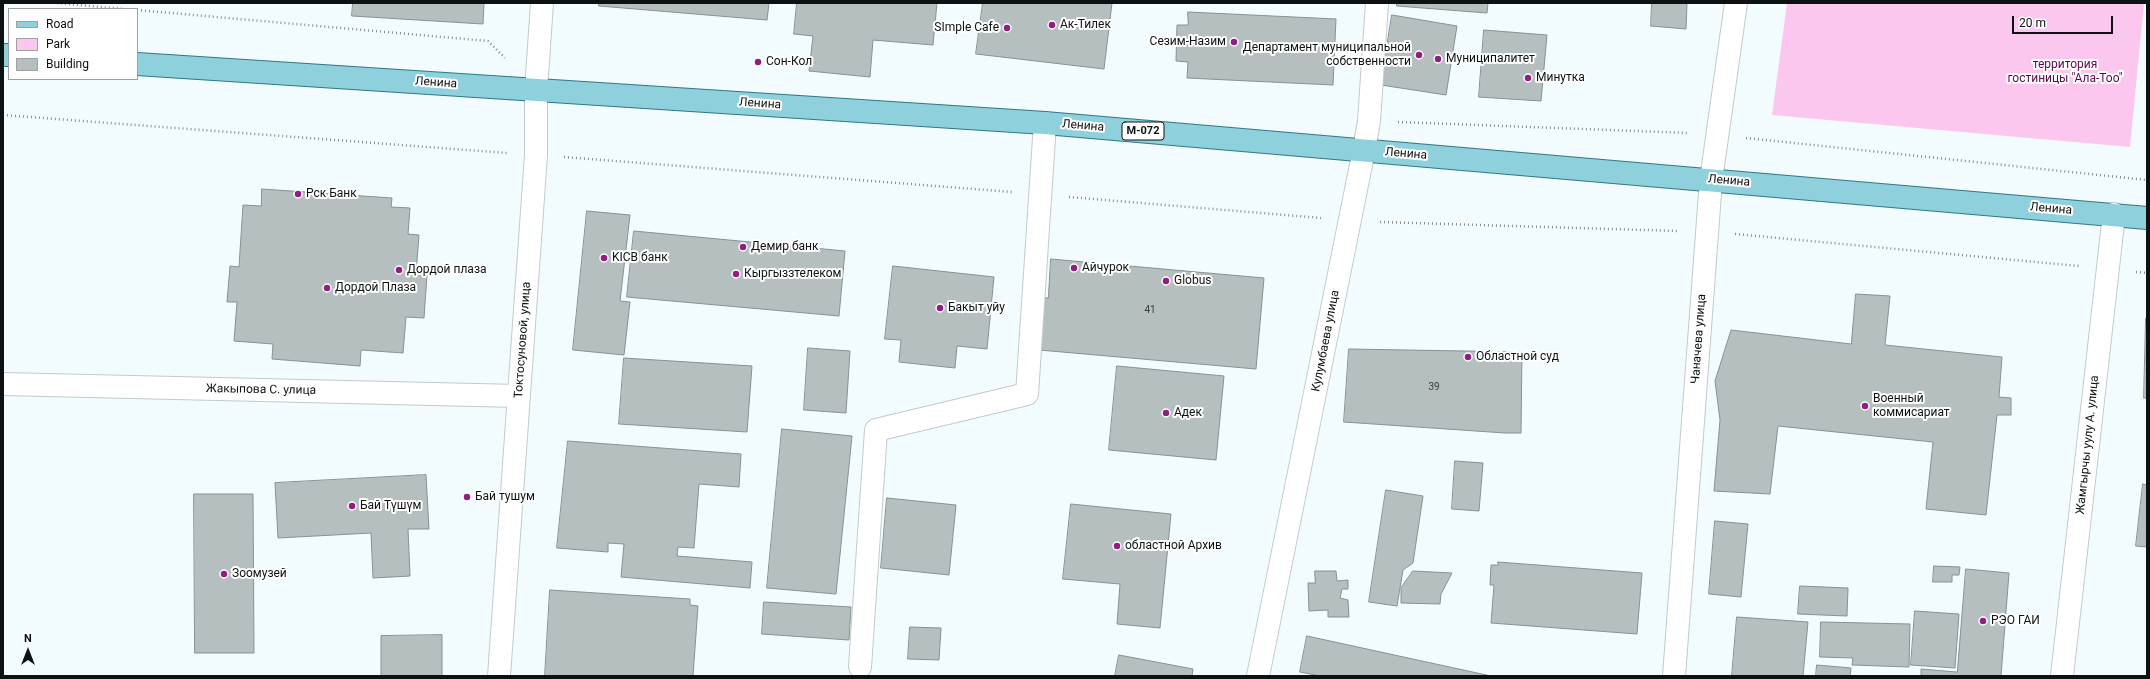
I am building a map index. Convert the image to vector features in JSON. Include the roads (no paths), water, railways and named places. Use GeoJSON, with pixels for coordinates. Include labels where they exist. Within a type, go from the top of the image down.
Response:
{"type":"FeatureCollection","features":[{"type":"Feature","properties":{"kind":"main road","name":"Ленина"},"geometry":{"type":"LineString","coordinates":[[138,64],[1045,123],[2147,218]]}},
{"type":"Feature","properties":{"kind":"street","name":"Токтосуновой, улица"},"geometry":{"type":"LineString","coordinates":[[499,676],[536,155],[536,90],[542,3]]}},
{"type":"Feature","properties":{"kind":"street","name":"Кулумбаева улица"},"geometry":{"type":"LineString","coordinates":[[1258,676],[1364,150],[1369,120],[1377,3]]}},
{"type":"Feature","properties":{"kind":"street","name":"Чаначева улица"},"geometry":{"type":"LineString","coordinates":[[1674,676],[1711,180],[1736,3]]}},
{"type":"Feature","properties":{"kind":"street"},"geometry":{"type":"LineString","coordinates":[[860,667],[876,430],[1027,394],[1045,123]]}},
{"type":"Feature","properties":{"kind":"street","name":"Жамгырчы уулу А. улица"},"geometry":{"type":"LineString","coordinates":[[2062,676],[2114,214]]}},
{"type":"Feature","properties":{"kind":"street","name":"Жакыпова С. улица"},"geometry":{"type":"LineString","coordinates":[[3,384],[519,396]]}},
{"type":"Feature","properties":{"kind":"place","name":"Ак-Тилек"},"geometry":{"type":"Point","coordinates":[1052,25]}},
{"type":"Feature","properties":{"kind":"place","name":"SImple Cafe"},"geometry":{"type":"Point","coordinates":[1007,28]}},
{"type":"Feature","properties":{"kind":"place","name":"Сезим-Назим"},"geometry":{"type":"Point","coordinates":[1234,42]}},
{"type":"Feature","properties":{"kind":"place","name":"Департамент муниципальной собственности"},"geometry":{"type":"Point","coordinates":[1419,55]}},
{"type":"Feature","properties":{"kind":"place","name":"Муниципалитет"},"geometry":{"type":"Point","coordinates":[1438,59]}},
{"type":"Feature","properties":{"kind":"place","name":"Сон-Кол"},"geometry":{"type":"Point","coordinates":[758,62]}},
{"type":"Feature","properties":{"kind":"place","name":"Минутка"},"geometry":{"type":"Point","coordinates":[1528,78]}},
{"type":"Feature","properties":{"kind":"place","name":"Рск Банк"},"geometry":{"type":"Point","coordinates":[298,194]}},
{"type":"Feature","properties":{"kind":"place","name":"Демир банк"},"geometry":{"type":"Point","coordinates":[743,247]}},
{"type":"Feature","properties":{"kind":"place","name":"KICB банк"},"geometry":{"type":"Point","coordinates":[604,258]}},
{"type":"Feature","properties":{"kind":"place","name":"Айчурок"},"geometry":{"type":"Point","coordinates":[1074,268]}},
{"type":"Feature","properties":{"kind":"place","name":"Дордой плаза"},"geometry":{"type":"Point","coordinates":[399,270]}},
{"type":"Feature","properties":{"kind":"place","name":"Кыргыззтелеком"},"geometry":{"type":"Point","coordinates":[736,274]}},
{"type":"Feature","properties":{"kind":"place","name":"Globus"},"geometry":{"type":"Point","coordinates":[1166,281]}},
{"type":"Feature","properties":{"kind":"place","name":"Дордой Плаза"},"geometry":{"type":"Point","coordinates":[327,288]}},
{"type":"Feature","properties":{"kind":"place","name":"Бакыт уйу"},"geometry":{"type":"Point","coordinates":[940,308]}},
{"type":"Feature","properties":{"kind":"place","name":"Областной суд"},"geometry":{"type":"Point","coordinates":[1468,357]}},
{"type":"Feature","properties":{"kind":"place","name":"Военный коммисариат"},"geometry":{"type":"Point","coordinates":[1865,406]}},
{"type":"Feature","properties":{"kind":"place","name":"Адек"},"geometry":{"type":"Point","coordinates":[1166,413]}},
{"type":"Feature","properties":{"kind":"place","name":"Бай тушум"},"geometry":{"type":"Point","coordinates":[467,497]}},
{"type":"Feature","properties":{"kind":"place","name":"Бай Түшүм"},"geometry":{"type":"Point","coordinates":[352,506]}},
{"type":"Feature","properties":{"kind":"place","name":"областной Архив"},"geometry":{"type":"Point","coordinates":[1117,546]}},
{"type":"Feature","properties":{"kind":"place","name":"Зоомузей"},"geometry":{"type":"Point","coordinates":[224,574]}},
{"type":"Feature","properties":{"kind":"place","name":"РЭО ГАИ"},"geometry":{"type":"Point","coordinates":[1983,621]}},
{"type":"Feature","properties":{"kind":"park label","name":"территория гостиницы \"Ала-Тоо\""},"geometry":{"type":"Point","coordinates":[2065,72]}}]}
